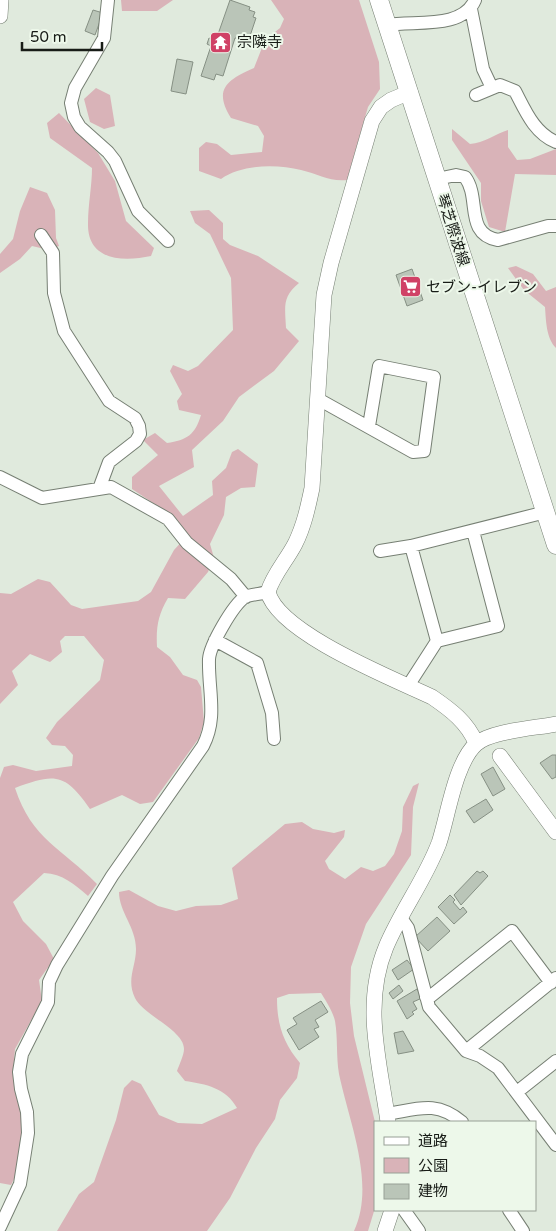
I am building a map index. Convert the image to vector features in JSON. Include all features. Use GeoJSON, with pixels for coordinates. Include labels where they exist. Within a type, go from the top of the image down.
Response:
{"type":"FeatureCollection","features":[{"type":"Feature","properties":{"kind":"main road","name":"琴芝際波線"},"geometry":{"type":"LineString","coordinates":[[379,0],[556,545]]}},
{"type":"Feature","properties":{"kind":"street"},"geometry":{"type":"LineString","coordinates":[[0,16],[1,0]]}},
{"type":"Feature","properties":{"kind":"street"},"geometry":{"type":"LineString","coordinates":[[108,0],[104,38],[76,88],[71,102],[74,117],[80,127],[116,161],[138,212],[168,241]]}},
{"type":"Feature","properties":{"kind":"street"},"geometry":{"type":"LineString","coordinates":[[387,25],[436,22],[457,17],[473,4],[484,69],[492,88]]}},
{"type":"Feature","properties":{"kind":"street"},"geometry":{"type":"LineString","coordinates":[[476,95],[500,85],[515,91],[528,117],[540,131],[556,142]]}},
{"type":"Feature","properties":{"kind":"street"},"geometry":{"type":"LineString","coordinates":[[410,92],[386,104],[372,121],[331,263],[324,295],[312,488],[307,513],[295,543],[271,583],[268,592],[279,613],[320,643],[408,686],[448,708],[467,726],[476,743]]}},
{"type":"Feature","properties":{"kind":"street"},"geometry":{"type":"LineString","coordinates":[[437,179],[456,174],[466,178],[470,185],[477,224],[481,231],[492,239],[498,240],[548,226],[556,226]]}},
{"type":"Feature","properties":{"kind":"street"},"geometry":{"type":"LineString","coordinates":[[41,234],[54,253],[54,293],[64,331],[109,401],[134,418],[139,426],[140,434],[136,441],[109,462],[98,489]]}},
{"type":"Feature","properties":{"kind":"street"},"geometry":{"type":"LineString","coordinates":[[318,400],[369,426],[413,452],[424,451],[434,377],[379,366],[369,426]]}},
{"type":"Feature","properties":{"kind":"street"},"geometry":{"type":"LineString","coordinates":[[0,477],[42,498],[111,488],[168,519],[187,543],[231,579],[246,597]]}},
{"type":"Feature","properties":{"kind":"street"},"geometry":{"type":"LineString","coordinates":[[380,551],[412,546],[546,512]]}},
{"type":"Feature","properties":{"kind":"street"},"geometry":{"type":"LineString","coordinates":[[408,686],[437,641],[498,626],[473,531]]}},
{"type":"Feature","properties":{"kind":"street"},"geometry":{"type":"LineString","coordinates":[[412,546],[437,641]]}},
{"type":"Feature","properties":{"kind":"street"},"geometry":{"type":"LineString","coordinates":[[0,1227],[20,1184],[28,1133],[27,1112],[19,1072],[22,1054],[48,1002],[49,982],[57,965],[112,876],[203,746],[211,731],[209,658],[215,640],[225,622],[246,597],[268,592]]}},
{"type":"Feature","properties":{"kind":"street"},"geometry":{"type":"LineString","coordinates":[[215,640],[257,663],[272,713],[274,739]]}},
{"type":"Feature","properties":{"kind":"street"},"geometry":{"type":"LineString","coordinates":[[461,1121],[450,1112],[431,1107],[388,1118],[376,1046],[373,1005],[378,970],[385,949],[429,868],[461,771],[476,743],[492,736],[556,724]]}},
{"type":"Feature","properties":{"kind":"street"},"geometry":{"type":"LineString","coordinates":[[500,756],[556,832]]}},
{"type":"Feature","properties":{"kind":"street"},"geometry":{"type":"LineString","coordinates":[[401,918],[408,928],[429,1007],[466,1051],[480,1056],[498,1068],[556,1145]]}},
{"type":"Feature","properties":{"kind":"street"},"geometry":{"type":"LineString","coordinates":[[426,997],[431,996],[512,931],[553,981],[466,1051]]}},
{"type":"Feature","properties":{"kind":"street"},"geometry":{"type":"LineString","coordinates":[[517,1092],[556,1061]]}},
{"type":"Feature","properties":{"kind":"street"},"geometry":{"type":"LineString","coordinates":[[385,1231],[392,1211]]}},
{"type":"Feature","properties":{"kind":"street"},"geometry":{"type":"LineString","coordinates":[[405,1211],[419,1231]]}},
{"type":"Feature","properties":{"kind":"street"},"geometry":{"type":"LineString","coordinates":[[510,1211],[523,1231]]}},
{"type":"Feature","properties":{"kind":"green space"},"geometry":{"type":"Polygon","coordinates":[[[121,0],[173,0],[157,11],[122,11],[121,0]]]}},
{"type":"Feature","properties":{"kind":"green space"},"geometry":{"type":"Polygon","coordinates":[[[271,0],[359,0],[379,62],[380,89],[368,107],[347,180],[329,179],[301,170],[271,166],[239,170],[221,179],[199,171],[199,148],[206,142],[217,144],[231,155],[262,152],[264,136],[258,126],[231,118],[223,100],[223,93],[230,81],[254,68],[265,40],[280,28],[284,19],[271,0]]]}},
{"type":"Feature","properties":{"kind":"green space"},"geometry":{"type":"Polygon","coordinates":[[[96,88],[110,95],[115,126],[104,129],[90,122],[84,99],[96,88]]]}},
{"type":"Feature","properties":{"kind":"green space"},"geometry":{"type":"Polygon","coordinates":[[[59,113],[98,153],[115,181],[126,221],[154,248],[151,256],[129,259],[118,258],[100,252],[93,245],[89,236],[88,223],[92,168],[50,138],[47,123],[59,113]]]}},
{"type":"Feature","properties":{"kind":"green space"},"geometry":{"type":"Polygon","coordinates":[[[452,129],[470,144],[480,142],[508,130],[508,147],[517,160],[530,159],[556,149],[556,175],[515,174],[505,232],[489,227],[481,201],[481,183],[452,140],[452,129]]]}},
{"type":"Feature","properties":{"kind":"green space"},"geometry":{"type":"Polygon","coordinates":[[[30,187],[47,193],[55,210],[56,238],[59,246],[49,250],[32,246],[20,259],[0,273],[0,254],[13,239],[20,211],[30,187]]]}},
{"type":"Feature","properties":{"kind":"green space"},"geometry":{"type":"Polygon","coordinates":[[[209,210],[223,223],[223,239],[230,245],[258,256],[299,283],[287,298],[285,308],[286,328],[299,341],[274,371],[239,397],[223,421],[192,450],[194,467],[159,486],[183,516],[213,495],[212,481],[226,468],[232,452],[238,449],[258,464],[255,487],[241,488],[226,497],[224,515],[210,544],[214,558],[208,572],[185,599],[168,598],[158,621],[157,647],[170,657],[183,675],[197,680],[201,687],[204,722],[199,738],[153,802],[140,804],[122,795],[90,809],[73,788],[58,779],[40,780],[15,788],[22,806],[39,832],[97,884],[88,896],[63,878],[44,873],[13,902],[23,921],[46,944],[54,959],[39,980],[42,1001],[15,1049],[13,1072],[23,1115],[23,1139],[17,1173],[11,1185],[0,1183],[0,778],[4,767],[13,765],[36,771],[72,766],[73,755],[65,746],[52,745],[46,738],[57,722],[100,680],[104,660],[84,636],[65,636],[60,641],[62,652],[50,662],[30,654],[12,671],[18,685],[0,704],[0,593],[11,594],[38,579],[50,582],[71,605],[82,609],[138,601],[151,592],[174,550],[187,536],[165,511],[132,489],[132,477],[158,455],[143,440],[155,433],[167,443],[180,440],[193,432],[199,422],[201,415],[179,410],[177,401],[182,394],[170,371],[173,365],[188,371],[198,366],[233,330],[231,278],[210,234],[195,223],[190,211],[209,210]]]}},
{"type":"Feature","properties":{"kind":"green space"},"geometry":{"type":"Polygon","coordinates":[[[516,266],[533,274],[546,291],[556,287],[556,348],[548,334],[545,307],[524,290],[508,268],[516,266]]]}},
{"type":"Feature","properties":{"kind":"green space"},"geometry":{"type":"Polygon","coordinates":[[[419,783],[413,807],[411,855],[366,924],[351,967],[350,1003],[354,1036],[375,1121],[374,1211],[368,1231],[354,1231],[360,1213],[362,1173],[339,1074],[335,1021],[321,993],[289,994],[277,998],[278,1016],[282,1033],[289,1048],[300,1063],[297,1078],[280,1100],[275,1119],[256,1148],[230,1198],[207,1231],[57,1231],[79,1194],[94,1182],[116,1120],[124,1088],[132,1080],[141,1084],[159,1115],[178,1123],[202,1124],[237,1108],[221,1091],[185,1081],[177,1071],[184,1051],[182,1042],[171,1029],[139,1004],[135,998],[131,979],[136,955],[135,941],[119,892],[129,890],[158,906],[176,911],[196,906],[221,905],[238,899],[232,868],[285,824],[302,822],[313,829],[334,833],[345,830],[344,837],[325,861],[329,869],[345,879],[361,867],[373,871],[385,866],[394,854],[402,831],[403,807],[413,786],[419,783]]]}},
{"type":"Feature","properties":{"kind":"building","name":"宗隣寺"},"geometry":{"type":"Polygon","coordinates":[[[230,0],[250,7],[249,10],[255,12],[253,17],[256,18],[249,39],[235,38],[223,76],[216,74],[214,80],[201,76],[211,46],[207,44],[209,38],[216,40],[230,0]]]}},
{"type":"Feature","properties":{"kind":"building"},"geometry":{"type":"Polygon","coordinates":[[[93,10],[103,13],[95,35],[85,31],[93,10]]]}},
{"type":"Feature","properties":{"kind":"building"},"geometry":{"type":"Polygon","coordinates":[[[177,59],[193,62],[186,94],[171,91],[177,59]]]}},
{"type":"Feature","properties":{"kind":"building","name":"セブン-イレブン"},"geometry":{"type":"Polygon","coordinates":[[[412,269],[423,300],[407,306],[396,275],[412,269]]]}},
{"type":"Feature","properties":{"kind":"building"},"geometry":{"type":"Polygon","coordinates":[[[552,755],[556,755],[556,777],[552,779],[540,763],[552,755]]]}},
{"type":"Feature","properties":{"kind":"building"},"geometry":{"type":"Polygon","coordinates":[[[493,767],[505,789],[493,796],[481,774],[493,767]]]}},
{"type":"Feature","properties":{"kind":"building"},"geometry":{"type":"Polygon","coordinates":[[[486,799],[493,810],[474,823],[466,811],[486,799]]]}},
{"type":"Feature","properties":{"kind":"building"},"geometry":{"type":"Polygon","coordinates":[[[477,871],[480,873],[483,871],[488,876],[461,905],[454,895],[477,871]]]}},
{"type":"Feature","properties":{"kind":"building"},"geometry":{"type":"Polygon","coordinates":[[[450,895],[460,910],[463,907],[467,912],[454,924],[438,907],[450,895]]]}},
{"type":"Feature","properties":{"kind":"building"},"geometry":{"type":"Polygon","coordinates":[[[437,917],[450,931],[428,951],[415,937],[437,917]]]}},
{"type":"Feature","properties":{"kind":"building"},"geometry":{"type":"Polygon","coordinates":[[[407,960],[414,969],[398,980],[392,970],[407,960]]]}},
{"type":"Feature","properties":{"kind":"building"},"geometry":{"type":"Polygon","coordinates":[[[399,985],[403,991],[393,999],[389,993],[399,985]]]}},
{"type":"Feature","properties":{"kind":"building"},"geometry":{"type":"Polygon","coordinates":[[[417,989],[422,998],[413,1002],[417,1009],[407,1019],[397,1001],[417,989]]]}},
{"type":"Feature","properties":{"kind":"building"},"geometry":{"type":"Polygon","coordinates":[[[321,1001],[328,1012],[315,1020],[319,1027],[314,1029],[319,1037],[299,1050],[287,1030],[297,1024],[293,1018],[321,1001]]]}},
{"type":"Feature","properties":{"kind":"building"},"geometry":{"type":"Polygon","coordinates":[[[403,1031],[414,1051],[398,1054],[394,1033],[403,1031]]]}},
{"type":"Feature","properties":{"kind":"place","name":"宗隣寺"},"geometry":{"type":"Point","coordinates":[221,42]}},
{"type":"Feature","properties":{"kind":"place","name":"セブン-イレブン"},"geometry":{"type":"Point","coordinates":[410,287]}}]}
